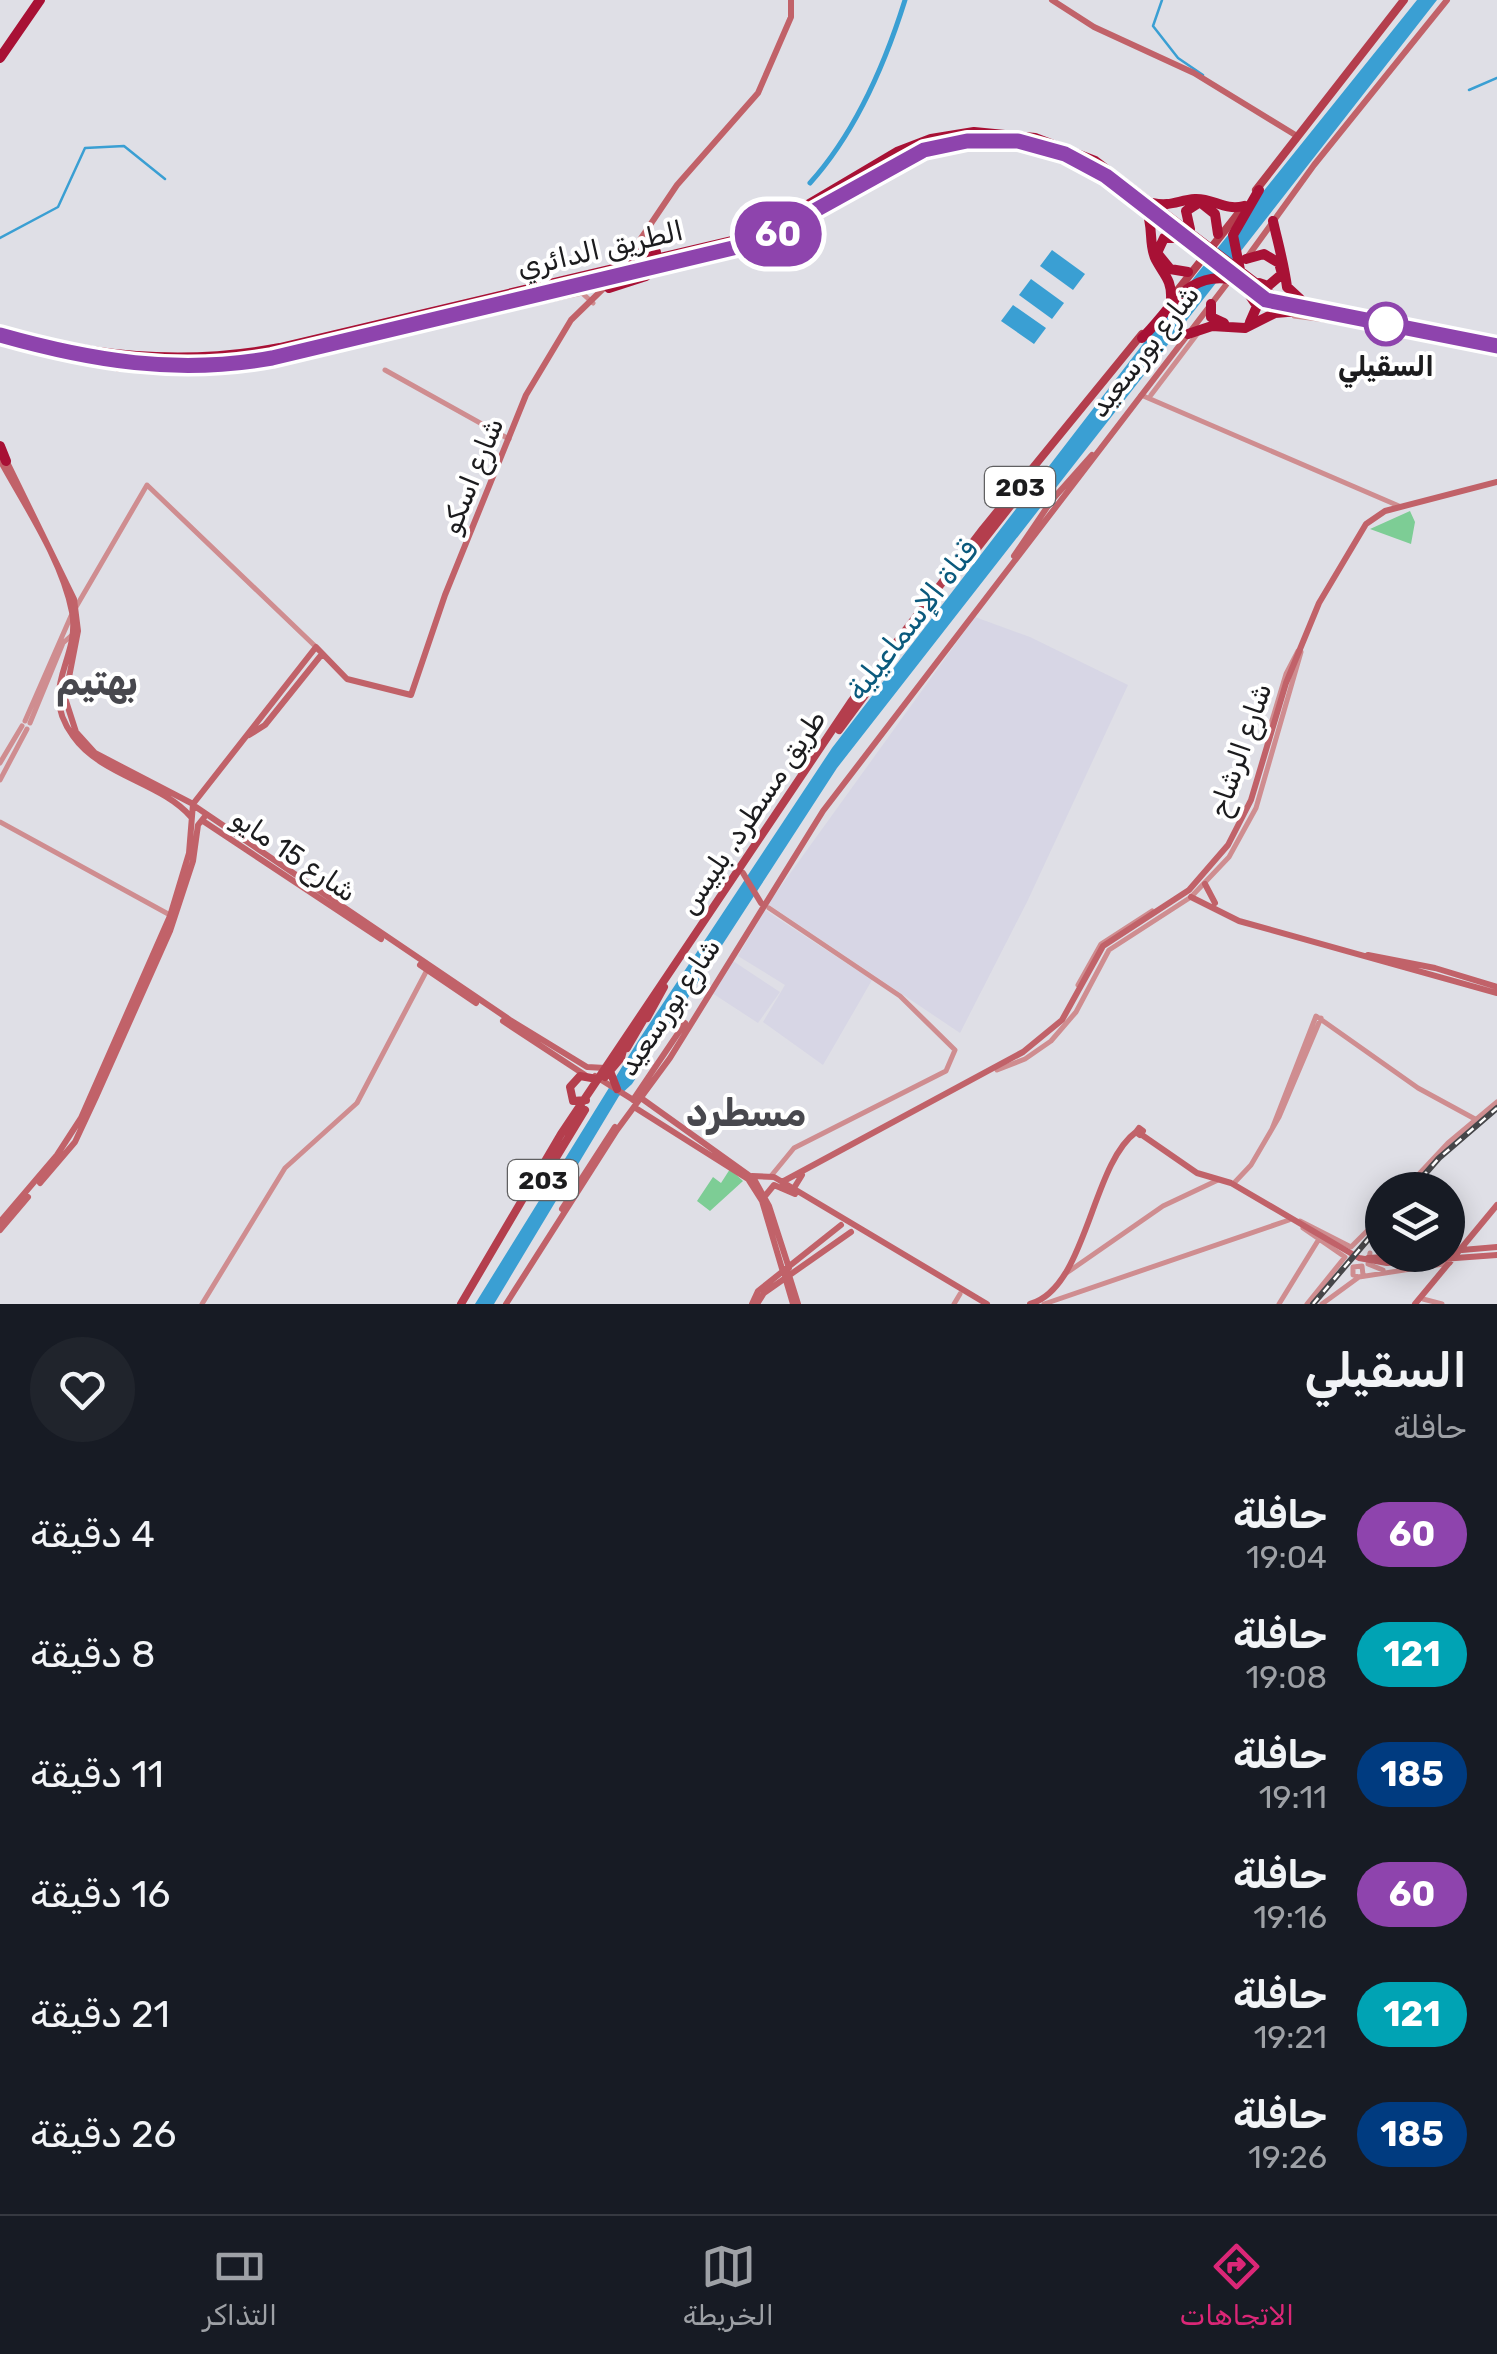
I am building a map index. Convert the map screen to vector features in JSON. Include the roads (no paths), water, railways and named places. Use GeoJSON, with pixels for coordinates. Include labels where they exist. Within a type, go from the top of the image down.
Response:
{"type":"FeatureCollection","features":[{"type":"Feature","properties":{"kind":"highway"},"geometry":{"type":"LineString","coordinates":[[0,50],[37,0]]}},
{"type":"Feature","properties":{"kind":"highway"},"geometry":{"type":"LineString","coordinates":[[0,58],[37,0]]}},
{"type":"Feature","properties":{"kind":"highway","name":"الطريق الدائري"},"geometry":{"type":"LineString","coordinates":[[429,318],[515,302],[610,277],[778,226],[916,148],[1012,137],[1095,161],[1243,280],[1274,297],[1497,346]]}},
{"type":"Feature","properties":{"kind":"highway","name":"الطريق الدائري"},"geometry":{"type":"LineString","coordinates":[[645,266],[668,264],[772,236],[916,148]]}},
{"type":"Feature","properties":{"kind":"highway"},"geometry":{"type":"LineString","coordinates":[[1211,304],[1210,314],[1216,322],[1250,322],[1257,306],[1243,280],[1232,241],[1246,206],[1259,190]]}},
{"type":"Feature","properties":{"kind":"highway"},"geometry":{"type":"LineString","coordinates":[[1172,298],[1169,278],[1154,254],[1148,205],[1171,205],[1196,198],[1224,208],[1246,206]]}},
{"type":"Feature","properties":{"kind":"highway"},"geometry":{"type":"LineString","coordinates":[[1188,272],[1170,269],[1157,253],[1164,238],[1191,240],[1184,217],[1197,202],[1214,212],[1218,234]]}},
{"type":"Feature","properties":{"kind":"highway"},"geometry":{"type":"LineString","coordinates":[[1273,221],[1288,288],[1311,307]]}},
{"type":"Feature","properties":{"kind":"highway"},"geometry":{"type":"LineString","coordinates":[[634,254],[706,247]]}},
{"type":"Feature","properties":{"kind":"highway"},"geometry":{"type":"LineString","coordinates":[[1142,338],[1185,290],[1206,277],[1270,286],[1282,272],[1270,255],[1246,259]]}},
{"type":"Feature","properties":{"kind":"highway"},"geometry":{"type":"LineString","coordinates":[[610,277],[661,271],[668,264]]}},
{"type":"Feature","properties":{"kind":"highway","name":"الطريق الدائري"},"geometry":{"type":"LineString","coordinates":[[0,332],[113,361],[239,363],[429,318],[546,285],[610,277]]}},
{"type":"Feature","properties":{"kind":"highway"},"geometry":{"type":"LineString","coordinates":[[515,302],[576,294]]}},
{"type":"Feature","properties":{"kind":"highway"},"geometry":{"type":"LineString","coordinates":[[1188,334],[1212,326],[1246,328],[1275,312],[1311,307]]}},
{"type":"Feature","properties":{"kind":"main road"},"geometry":{"type":"LineString","coordinates":[[610,277],[682,178],[748,109],[766,79],[791,14],[791,0]]}},
{"type":"Feature","properties":{"kind":"main road"},"geometry":{"type":"LineString","coordinates":[[1052,0],[1094,27],[1187,65],[1297,136]]}},
{"type":"Feature","properties":{"kind":"main road","name":"طريق مسطرد, بلبيس"},"geometry":{"type":"LineString","coordinates":[[655,997],[744,874],[785,804],[862,694],[985,531],[1406,0]]}},
{"type":"Feature","properties":{"kind":"main road","name":"طريق مسطرد, بلبيس"},"geometry":{"type":"LineString","coordinates":[[985,531],[1142,338],[1406,0]]}},
{"type":"Feature","properties":{"kind":"main road"},"geometry":{"type":"LineString","coordinates":[[1273,221],[1447,0]]}},
{"type":"Feature","properties":{"kind":"main road"},"geometry":{"type":"LineString","coordinates":[[1172,298],[1218,234],[1246,206]]}},
{"type":"Feature","properties":{"kind":"main road","name":"شارع بورسعيد"},"geometry":{"type":"LineString","coordinates":[[1058,500],[1146,394],[1273,221]]}},
{"type":"Feature","properties":{"kind":"main road","name":"شارع بورسعيد"},"geometry":{"type":"LineString","coordinates":[[504,1304],[657,1060],[668,1052],[823,811],[1273,221]]}},
{"type":"Feature","properties":{"kind":"main road"},"geometry":{"type":"LineString","coordinates":[[610,277],[634,254],[646,230]]}},
{"type":"Feature","properties":{"kind":"main road","name":"شارع اسكو"},"geometry":{"type":"LineString","coordinates":[[317,650],[341,679],[411,698],[460,563],[542,365],[570,320],[592,302],[610,277]]}},
{"type":"Feature","properties":{"kind":"main road"},"geometry":{"type":"LineString","coordinates":[[2,455],[71,589],[78,631],[61,694]]}},
{"type":"Feature","properties":{"kind":"main road"},"geometry":{"type":"LineString","coordinates":[[2,455],[74,610],[61,694]]}},
{"type":"Feature","properties":{"kind":"main road"},"geometry":{"type":"LineString","coordinates":[[1360,535],[1374,517],[1400,506],[1497,483]]}},
{"type":"Feature","properties":{"kind":"main road"},"geometry":{"type":"LineString","coordinates":[[1360,535],[1384,514],[1497,483]]}},
{"type":"Feature","properties":{"kind":"main road","name":"شارع بورسعيد"},"geometry":{"type":"LineString","coordinates":[[504,1304],[640,1104],[665,1065],[668,1052],[838,785],[1050,511]]}},
{"type":"Feature","properties":{"kind":"main road","name":"شارع الرشاح"},"geometry":{"type":"LineString","coordinates":[[890,1125],[1048,1034],[1073,1003],[1100,949],[1189,890],[1234,840],[1300,652],[1360,535]]}},
{"type":"Feature","properties":{"kind":"main road"},"geometry":{"type":"LineString","coordinates":[[193,844],[191,809],[238,748],[264,725],[317,650]]}},
{"type":"Feature","properties":{"kind":"main road","name":"شارع 15 مايو"},"geometry":{"type":"LineString","coordinates":[[61,694],[64,721],[80,745],[191,809],[594,1081]]}},
{"type":"Feature","properties":{"kind":"main road","name":"طريق مسطرد, بلبيس"},"geometry":{"type":"LineString","coordinates":[[655,997],[853,707]]}},
{"type":"Feature","properties":{"kind":"main road"},"geometry":{"type":"LineString","coordinates":[[123,771],[265,859]]}},
{"type":"Feature","properties":{"kind":"main road","name":"شارع 15 مايو"},"geometry":{"type":"LineString","coordinates":[[0,1230],[76,1142],[138,998],[204,818]]}},
{"type":"Feature","properties":{"kind":"main road","name":"شارع 15 مايو"},"geometry":{"type":"LineString","coordinates":[[0,1222],[75,1130],[175,918],[193,844]]}},
{"type":"Feature","properties":{"kind":"main road","name":"شارع 15 مايو"},"geometry":{"type":"LineString","coordinates":[[265,859],[530,1036],[594,1069]]}},
{"type":"Feature","properties":{"kind":"main road"},"geometry":{"type":"LineString","coordinates":[[744,874],[763,902]]}},
{"type":"Feature","properties":{"kind":"main road"},"geometry":{"type":"LineString","coordinates":[[1205,898],[1206,884]]}},
{"type":"Feature","properties":{"kind":"main road"},"geometry":{"type":"LineString","coordinates":[[1191,897],[1205,898],[1242,919],[1497,990]]}},
{"type":"Feature","properties":{"kind":"main road","name":"شارع الرشاح"},"geometry":{"type":"LineString","coordinates":[[890,1125],[997,1070],[1053,1035],[1073,1010],[1100,955],[1138,925]]}},
{"type":"Feature","properties":{"kind":"main road"},"geometry":{"type":"LineString","coordinates":[[594,1081],[594,1069],[608,1065],[618,1056],[620,1059],[655,997]]}},
{"type":"Feature","properties":{"kind":"main road"},"geometry":{"type":"LineString","coordinates":[[617,1089],[610,1068],[655,997]]}},
{"type":"Feature","properties":{"kind":"main road","name":"203"},"geometry":{"type":"LineString","coordinates":[[561,1141],[620,1059],[623,1047],[655,997]]}},
{"type":"Feature","properties":{"kind":"main road","name":"203"},"geometry":{"type":"LineString","coordinates":[[464,1304],[594,1081],[655,997]]}},
{"type":"Feature","properties":{"kind":"main road"},"geometry":{"type":"LineString","coordinates":[[530,1036],[693,1139]]}},
{"type":"Feature","properties":{"kind":"main road"},"geometry":{"type":"LineString","coordinates":[[541,1043],[594,1081]]}},
{"type":"Feature","properties":{"kind":"main road"},"geometry":{"type":"LineString","coordinates":[[657,1060],[662,1058],[665,1065]]}},
{"type":"Feature","properties":{"kind":"main road"},"geometry":{"type":"LineString","coordinates":[[586,1100],[573,1101],[569,1090],[583,1076],[693,1139],[706,1142]]}},
{"type":"Feature","properties":{"kind":"main road"},"geometry":{"type":"LineString","coordinates":[[574,1190],[607,1131],[626,1113],[626,1098]]}},
{"type":"Feature","properties":{"kind":"main road"},"geometry":{"type":"LineString","coordinates":[[640,1104],[745,1176],[767,1207]]}},
{"type":"Feature","properties":{"kind":"main road"},"geometry":{"type":"LineString","coordinates":[[640,1104],[706,1142],[767,1192]]}},
{"type":"Feature","properties":{"kind":"main road"},"geometry":{"type":"LineString","coordinates":[[790,1183],[890,1125]]}},
{"type":"Feature","properties":{"kind":"main road"},"geometry":{"type":"LineString","coordinates":[[1140,1133],[1201,1172],[1235,1182],[1348,1256],[1365,1262]]}},
{"type":"Feature","properties":{"kind":"main road"},"geometry":{"type":"LineString","coordinates":[[1140,1133],[1200,1175],[1231,1183],[1289,1219],[1365,1253]]}},
{"type":"Feature","properties":{"kind":"main road"},"geometry":{"type":"LineString","coordinates":[[1047,1301],[1099,1201],[1108,1175],[1140,1133]]}},
{"type":"Feature","properties":{"kind":"main road"},"geometry":{"type":"LineString","coordinates":[[752,1176],[770,1173],[790,1183],[986,1304]]}},
{"type":"Feature","properties":{"kind":"main road"},"geometry":{"type":"LineString","coordinates":[[770,1173],[764,1183],[767,1207],[797,1304]]}},
{"type":"Feature","properties":{"kind":"main road"},"geometry":{"type":"LineString","coordinates":[[767,1192],[777,1186],[805,1199],[979,1304]]}},
{"type":"Feature","properties":{"kind":"main road"},"geometry":{"type":"LineString","coordinates":[[1469,1261],[1466,1249],[1497,1206]]}},
{"type":"Feature","properties":{"kind":"main road"},"geometry":{"type":"LineString","coordinates":[[1465,1241],[1497,1206]]}},
{"type":"Feature","properties":{"kind":"main road"},"geometry":{"type":"LineString","coordinates":[[754,1304],[757,1292],[844,1230]]}},
{"type":"Feature","properties":{"kind":"main road"},"geometry":{"type":"LineString","coordinates":[[1466,1249],[1497,1253]]}},
{"type":"Feature","properties":{"kind":"main road"},"geometry":{"type":"LineString","coordinates":[[1348,1256],[1387,1263],[1497,1253]]}},
{"type":"Feature","properties":{"kind":"main road"},"geometry":{"type":"LineString","coordinates":[[1465,1254],[1497,1253]]}},
{"type":"Feature","properties":{"kind":"main road"},"geometry":{"type":"LineString","coordinates":[[1465,1261],[1497,1253]]}},
{"type":"Feature","properties":{"kind":"main road"},"geometry":{"type":"LineString","coordinates":[[1030,1304],[1044,1298],[1065,1271]]}},
{"type":"Feature","properties":{"kind":"main road"},"geometry":{"type":"LineString","coordinates":[[1419,1302],[1439,1272]]}},
{"type":"Feature","properties":{"kind":"street"},"geometry":{"type":"LineString","coordinates":[[113,361],[246,368],[576,294],[586,294],[592,302]]}},
{"type":"Feature","properties":{"kind":"street"},"geometry":{"type":"LineString","coordinates":[[1400,506],[1288,460],[1146,394],[1198,333],[1244,330],[1274,315],[1390,328],[1497,346]]}},
{"type":"Feature","properties":{"kind":"street"},"geometry":{"type":"LineString","coordinates":[[386,369],[510,438]]}},
{"type":"Feature","properties":{"kind":"street"},"geometry":{"type":"LineString","coordinates":[[0,763],[26,725],[82,592],[147,485],[317,650]]}},
{"type":"Feature","properties":{"kind":"street"},"geometry":{"type":"LineString","coordinates":[[71,589],[82,592]]}},
{"type":"Feature","properties":{"kind":"street"},"geometry":{"type":"LineString","coordinates":[[0,780],[63,642],[72,635]]}},
{"type":"Feature","properties":{"kind":"street"},"geometry":{"type":"LineString","coordinates":[[0,822],[170,916]]}},
{"type":"Feature","properties":{"kind":"street"},"geometry":{"type":"LineString","coordinates":[[1138,925],[1191,897],[1206,884],[1234,840]]}},
{"type":"Feature","properties":{"kind":"street"},"geometry":{"type":"LineString","coordinates":[[763,902],[896,994],[952,1042],[954,1050],[946,1071],[791,1150],[770,1173]]}},
{"type":"Feature","properties":{"kind":"street"},"geometry":{"type":"LineString","coordinates":[[203,1304],[284,1171],[354,1110],[427,970]]}},
{"type":"Feature","properties":{"kind":"street"},"geometry":{"type":"LineString","coordinates":[[1235,1182],[1272,1130],[1319,1017],[1418,1088],[1475,1119]]}},
{"type":"Feature","properties":{"kind":"street"},"geometry":{"type":"LineString","coordinates":[[1422,1172],[1497,1102]]}},
{"type":"Feature","properties":{"kind":"street"},"geometry":{"type":"LineString","coordinates":[[1065,1271],[1163,1206],[1218,1180]]}},
{"type":"Feature","properties":{"kind":"street"},"geometry":{"type":"LineString","coordinates":[[1047,1301],[1289,1219],[1348,1256],[1309,1303]]}},
{"type":"Feature","properties":{"kind":"street"},"geometry":{"type":"LineString","coordinates":[[1301,1224],[1347,1246],[1358,1243],[1365,1235]]}},
{"type":"Feature","properties":{"kind":"street"},"geometry":{"type":"LineString","coordinates":[[1279,1304],[1319,1239]]}},
{"type":"Feature","properties":{"kind":"street"},"geometry":{"type":"LineString","coordinates":[[1346,1284],[1359,1265],[1361,1276]]}},
{"type":"Feature","properties":{"kind":"street"},"geometry":{"type":"LineString","coordinates":[[1352,1272],[1361,1276]]}},
{"type":"Feature","properties":{"kind":"street"},"geometry":{"type":"LineString","coordinates":[[1322,1304],[1346,1284],[1381,1272]]}},
{"type":"Feature","properties":{"kind":"street"},"geometry":{"type":"LineString","coordinates":[[954,1304],[960,1294]]}},
{"type":"Feature","properties":{"kind":"street"},"geometry":{"type":"LineString","coordinates":[[1419,1302],[1442,1304]]}},
{"type":"Feature","properties":{"kind":"water"},"geometry":{"type":"Polygon","coordinates":[[[1417,0],[1437,0],[837,768],[632,1084],[619,1096],[494,1304],[475,1304],[638,1041],[832,748],[1196,275],[1417,0]]]}},
{"type":"Feature","properties":{"kind":"water"},"geometry":{"type":"Polygon","coordinates":[[[1052,250],[1085,274],[1073,290],[1040,266],[1052,250]]]}},
{"type":"Feature","properties":{"kind":"water"},"geometry":{"type":"Polygon","coordinates":[[[1031,279],[1064,303],[1052,319],[1019,295],[1031,279]]]}},
{"type":"Feature","properties":{"kind":"water"},"geometry":{"type":"Polygon","coordinates":[[[1013,305],[1046,328],[1034,344],[1001,321],[1013,305]]]}},
{"type":"Feature","properties":{"kind":"waterway"},"geometry":{"type":"LineString","coordinates":[[810,183],[855,120],[905,0]]}},
{"type":"Feature","properties":{"kind":"waterway"},"geometry":{"type":"LineString","coordinates":[[1162,0],[1153,26],[1178,58],[1203,75]]}},
{"type":"Feature","properties":{"kind":"waterway"},"geometry":{"type":"LineString","coordinates":[[1469,90],[1497,78]]}},
{"type":"Feature","properties":{"kind":"waterway"},"geometry":{"type":"LineString","coordinates":[[0,238],[58,207],[85,148],[124,146],[165,179]]}},
{"type":"Feature","properties":{"kind":"railway"},"geometry":{"type":"LineString","coordinates":[[1427,1172],[1497,1108]]}},
{"type":"Feature","properties":{"kind":"railway"},"geometry":{"type":"LineString","coordinates":[[1313,1304],[1365,1243]]}},
{"type":"Feature","properties":{"kind":"place","name":"السقيلي"},"geometry":{"type":"Point","coordinates":[1386,324]}},
{"type":"Feature","properties":{"kind":"district","name":"بهتيم"},"geometry":{"type":"Point","coordinates":[97,682]}},
{"type":"Feature","properties":{"kind":"district","name":"مسطرد"},"geometry":{"type":"Point","coordinates":[746,1113]}},
{"type":"Feature","properties":{"kind":"water label","name":"قناة الإسماعيلية"},"geometry":{"type":"Point","coordinates":[912,620]}}]}
